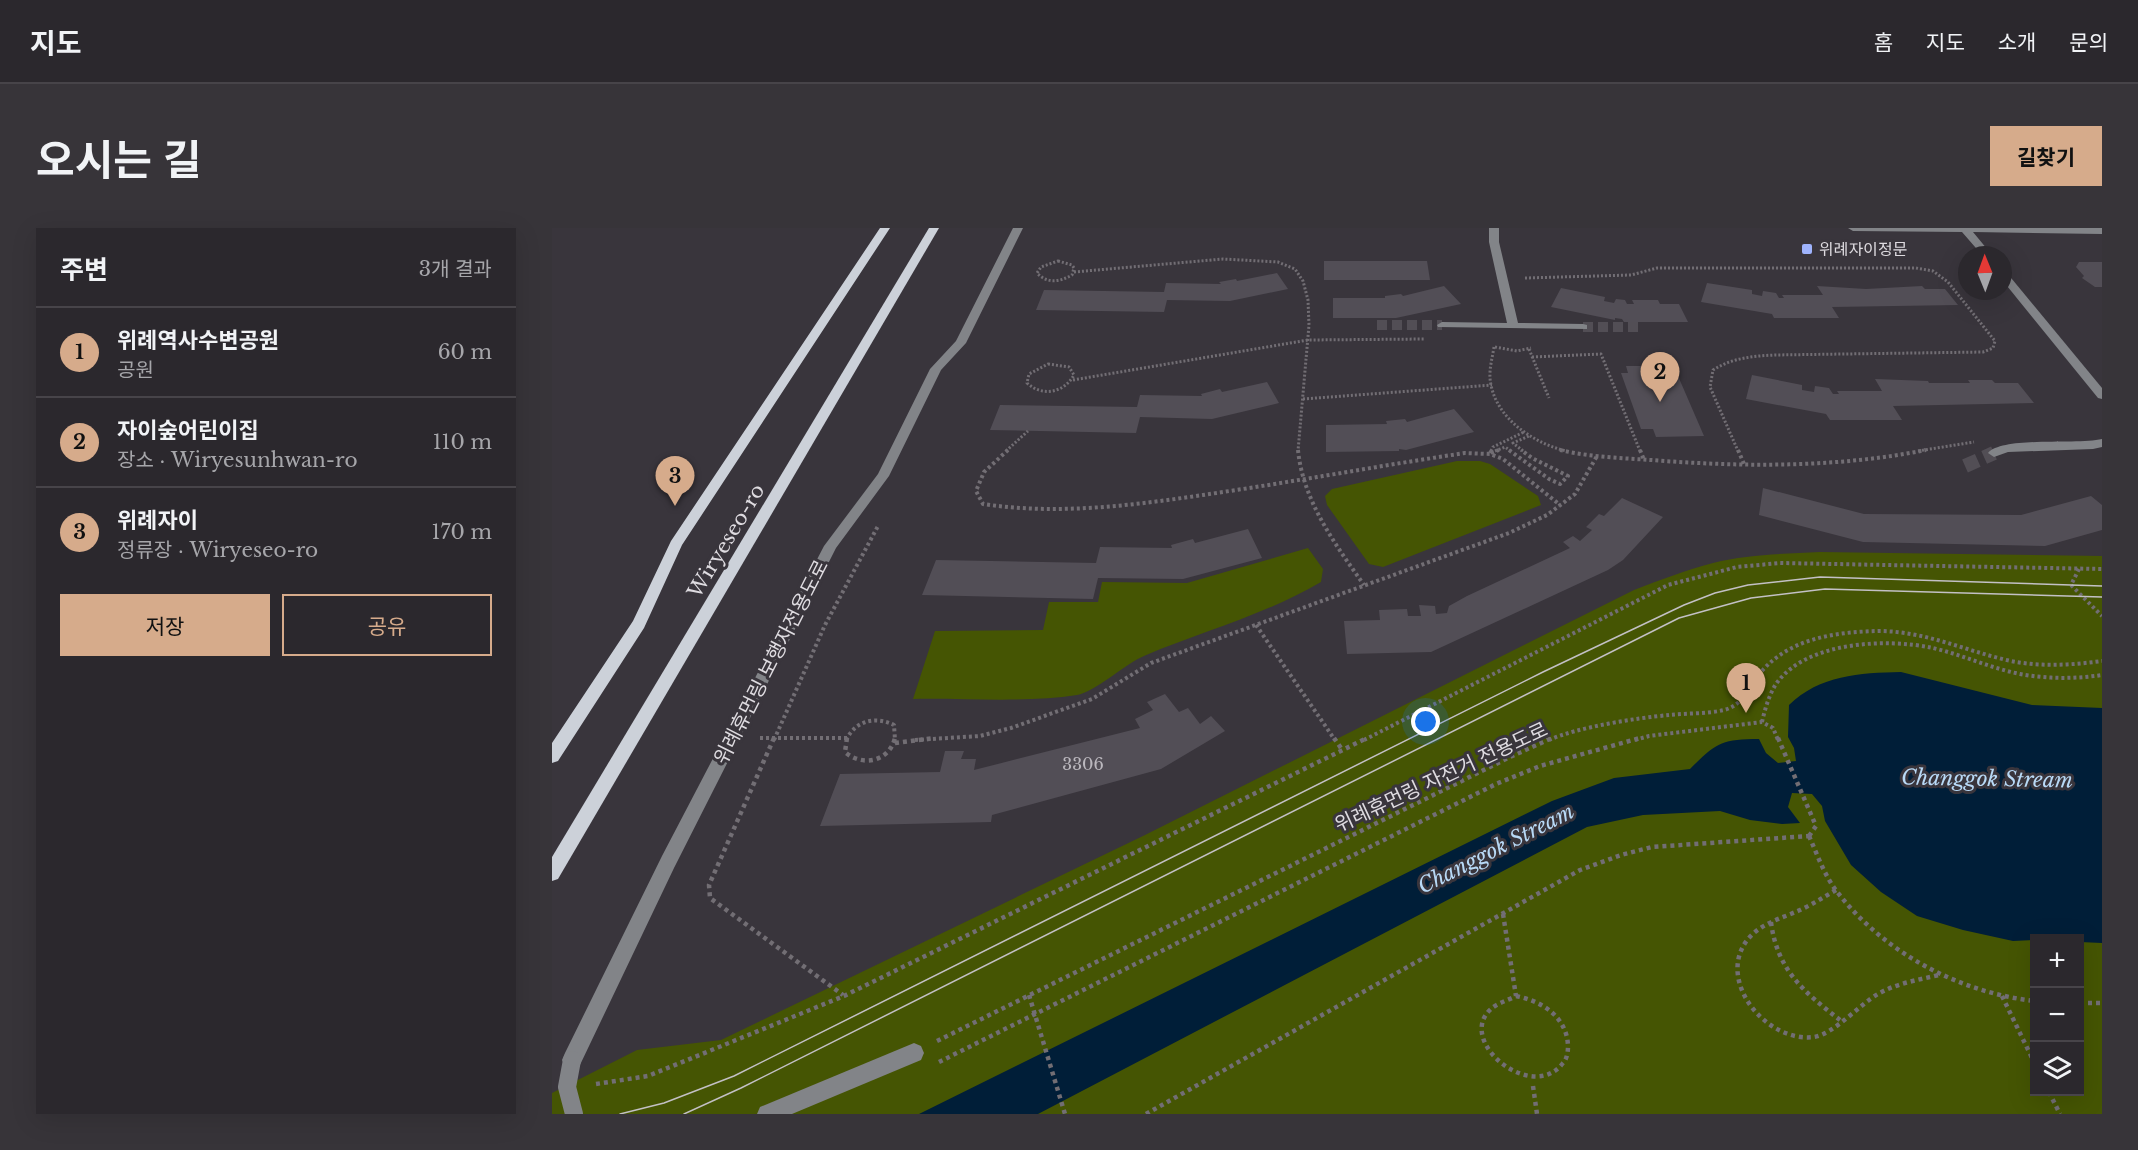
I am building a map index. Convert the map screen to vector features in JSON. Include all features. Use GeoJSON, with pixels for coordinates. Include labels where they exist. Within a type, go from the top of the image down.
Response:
{"type":"FeatureCollection","features":[{"type":"Feature","properties":{"kind":"main road","name":"Wiryeseo-ro"},"geometry":{"type":"LineString","coordinates":[[552,756],[639,624],[676,544],[885,228]]}},
{"type":"Feature","properties":{"kind":"main road","name":"Wiryeseo-ro"},"geometry":{"type":"LineString","coordinates":[[552,873],[934,228]]}},
{"type":"Feature","properties":{"kind":"street"},"geometry":{"type":"LineString","coordinates":[[1494,228],[1494,242],[1514,326]]}},
{"type":"Feature","properties":{"kind":"street"},"geometry":{"type":"LineString","coordinates":[[1853,228],[2102,231]]}},
{"type":"Feature","properties":{"kind":"street"},"geometry":{"type":"LineString","coordinates":[[1965,229],[1979,246]]}},
{"type":"Feature","properties":{"kind":"street","name":"위례휴먼링 보행자전용도로"},"geometry":{"type":"LineString","coordinates":[[574,1114],[567,1100],[566,1078],[572,1060],[645,911],[831,546],[884,476],[936,369],[961,343],[1016,233]]}},
{"type":"Feature","properties":{"kind":"street"},"geometry":{"type":"LineString","coordinates":[[2012,286],[2102,395]]}},
{"type":"Feature","properties":{"kind":"street"},"geometry":{"type":"LineString","coordinates":[[1442,325],[1582,327]]}},
{"type":"Feature","properties":{"kind":"street"},"geometry":{"type":"LineString","coordinates":[[1994,453],[2007,448],[2102,443]]}},
{"type":"Feature","properties":{"kind":"street"},"geometry":{"type":"LineString","coordinates":[[767,1114],[914,1053]]}},
{"type":"Feature","properties":{"kind":"path"},"geometry":{"type":"LineString","coordinates":[[1074,272],[1074,268],[1069,263],[1058,261],[1046,264],[1037,273],[1041,279],[1051,281],[1063,279],[1074,272],[1233,258],[1263,258],[1295,268],[1302,275],[1308,293],[1308,340],[1298,449],[1303,480],[1332,538],[1364,585]]}},
{"type":"Feature","properties":{"kind":"path"},"geometry":{"type":"LineString","coordinates":[[1503,278],[1631,275],[1657,268],[1916,268],[1933,271],[1948,282],[1995,341],[1993,348],[1983,352],[1775,355],[1748,356],[1725,361],[1713,370],[1710,387],[1744,464]]}},
{"type":"Feature","properties":{"kind":"path"},"geometry":{"type":"LineString","coordinates":[[1072,380],[1074,375],[1069,367],[1048,364],[1029,374],[1027,383],[1035,390],[1048,392],[1063,388],[1072,380],[1308,340],[1427,339]]}},
{"type":"Feature","properties":{"kind":"path"},"geometry":{"type":"LineString","coordinates":[[1494,347],[1490,375],[1494,396],[1503,412],[1529,436],[1553,447],[1597,456],[1644,460],[1796,464],[1881,458],[1971,442],[1993,441],[2007,448]]}},
{"type":"Feature","properties":{"kind":"path"},"geometry":{"type":"LineString","coordinates":[[1529,349],[1549,398]]}},
{"type":"Feature","properties":{"kind":"path"},"geometry":{"type":"LineString","coordinates":[[1532,357],[1601,354],[1644,460]]}},
{"type":"Feature","properties":{"kind":"path"},"geometry":{"type":"LineString","coordinates":[[1303,399],[1492,386]]}},
{"type":"Feature","properties":{"kind":"path"},"geometry":{"type":"LineString","coordinates":[[1028,431],[984,472],[976,491],[983,504],[1016,510],[1111,507],[1303,480],[1446,456],[1490,453],[1505,447],[1549,479],[1560,484],[1568,476],[1532,458],[1513,443],[1529,436]]}},
{"type":"Feature","properties":{"kind":"path"},"geometry":{"type":"LineString","coordinates":[[1490,453],[1493,447],[1524,432]]}},
{"type":"Feature","properties":{"kind":"path"},"geometry":{"type":"LineString","coordinates":[[1490,453],[1503,459],[1560,505]]}},
{"type":"Feature","properties":{"kind":"path"},"geometry":{"type":"LineString","coordinates":[[895,743],[894,725],[882,719],[858,725],[847,738],[845,753],[855,761],[864,762],[882,757],[895,743],[921,739],[980,736],[1011,728],[1092,699],[1151,663],[1509,533],[1547,515],[1575,494],[1597,456]]}},
{"type":"Feature","properties":{"kind":"path"},"geometry":{"type":"LineString","coordinates":[[844,996],[710,898],[709,885],[825,625],[879,523]]}},
{"type":"Feature","properties":{"kind":"path"},"geometry":{"type":"LineString","coordinates":[[585,1085],[648,1076],[844,996],[1343,751],[1668,585],[1737,567],[1780,563],[2102,569]]}},
{"type":"Feature","properties":{"kind":"path"},"geometry":{"type":"LineString","coordinates":[[2079,568],[2071,585],[2102,616]]}},
{"type":"Feature","properties":{"kind":"path"},"geometry":{"type":"LineString","coordinates":[[1256,625],[1343,751]]}},
{"type":"Feature","properties":{"kind":"path","name":"위례휴먼링 자전거 전용도로"},"geometry":{"type":"LineString","coordinates":[[914,1053],[1510,757],[1553,738],[1645,717],[1724,710],[1735,705],[1774,659],[1796,645],[1814,639],[1848,633],[1901,633],[1926,636],[2024,663],[2064,664],[2102,661]]}},
{"type":"Feature","properties":{"kind":"path"},"geometry":{"type":"LineString","coordinates":[[1762,722],[1765,701],[1774,684],[1788,668],[1814,654],[1850,645],[1922,645],[2012,672],[2057,678],[2102,675]]}},
{"type":"Feature","properties":{"kind":"path"},"geometry":{"type":"LineString","coordinates":[[929,1067],[1496,784],[1540,766],[1649,736],[1762,722],[1773,728],[1816,826],[1809,836]]}},
{"type":"Feature","properties":{"kind":"path"},"geometry":{"type":"LineString","coordinates":[[777,737],[847,738]]}},
{"type":"Feature","properties":{"kind":"path"},"geometry":{"type":"LineString","coordinates":[[1809,836],[1823,870],[1836,890],[1860,917],[1892,945],[1939,975],[1982,991],[2030,1000]]}},
{"type":"Feature","properties":{"kind":"path"},"geometry":{"type":"LineString","coordinates":[[1146,1114],[1580,870],[1621,855],[1652,848],[1809,836]]}},
{"type":"Feature","properties":{"kind":"path"},"geometry":{"type":"LineString","coordinates":[[1836,890],[1808,907],[1771,922],[1748,938],[1738,954],[1735,964],[1745,997],[1758,1014],[1777,1030],[1796,1036],[1815,1037],[1830,1031],[1840,1020],[1880,993],[1901,984],[1939,975]]}},
{"type":"Feature","properties":{"kind":"path"},"geometry":{"type":"LineString","coordinates":[[1503,913],[1516,996]]}},
{"type":"Feature","properties":{"kind":"path"},"geometry":{"type":"LineString","coordinates":[[1771,922],[1772,938],[1782,965],[1807,993],[1840,1020]]}},
{"type":"Feature","properties":{"kind":"path"},"geometry":{"type":"LineString","coordinates":[[1029,995],[1065,1114]]}},
{"type":"Feature","properties":{"kind":"path"},"geometry":{"type":"LineString","coordinates":[[2002,995],[2030,1054]]}},
{"type":"Feature","properties":{"kind":"path"},"geometry":{"type":"LineString","coordinates":[[1491,1065],[1484,1050],[1482,1035],[1484,1020],[1492,1008],[1503,1000],[1516,996],[1529,997],[1542,1002],[1554,1011],[1567,1037],[1568,1051],[1564,1064],[1551,1079]]}},
{"type":"Feature","properties":{"kind":"path"},"geometry":{"type":"LineString","coordinates":[[2084,1003],[2102,1003]]}},
{"type":"Feature","properties":{"kind":"path"},"geometry":{"type":"LineString","coordinates":[[1525,1085],[1539,1085]]}},
{"type":"Feature","properties":{"kind":"path"},"geometry":{"type":"LineString","coordinates":[[1533,1086],[1537,1114]]}},
{"type":"Feature","properties":{"kind":"path"},"geometry":{"type":"LineString","coordinates":[[2051,1096],[2060,1114]]}},
{"type":"Feature","properties":{"kind":"green space"},"geometry":{"type":"Polygon","coordinates":[[[1457,461],[1480,461],[1490,464],[1538,496],[1541,505],[1383,567],[1369,564],[1327,505],[1325,496],[1332,489],[1457,461]]]}},
{"type":"Feature","properties":{"kind":"green space"},"geometry":{"type":"Polygon","coordinates":[[[1308,548],[1323,569],[1321,582],[1278,604],[1144,656],[1084,693],[1038,699],[913,699],[935,631],[1043,630],[1049,602],[1098,602],[1102,582],[1187,583],[1308,548]]]}},
{"type":"Feature","properties":{"kind":"green space"},"geometry":{"type":"Polygon","coordinates":[[[1820,552],[2102,556],[2102,1114],[552,1114],[552,1093],[637,1050],[721,1040],[1145,835],[1634,590],[1703,566],[1753,556],[1820,552]]]}},
{"type":"Feature","properties":{"kind":"water","name":"Changgok Stream"},"geometry":{"type":"Polygon","coordinates":[[[1901,672],[2032,705],[2102,708],[2102,943],[2084,942],[2084,934],[2030,934],[2030,940],[2013,941],[1963,930],[1917,916],[1881,892],[1851,865],[1825,821],[1822,806],[1812,794],[1792,793],[1788,807],[1800,823],[1782,824],[1750,820],[1720,811],[1643,815],[1587,827],[1038,1114],[919,1114],[1552,801],[1614,778],[1690,769],[1713,748],[1736,740],[1759,739],[1766,753],[1778,763],[1796,761],[1794,748],[1788,737],[1789,705],[1814,687],[1841,678],[1870,673],[1901,672]]]}},
{"type":"Feature","properties":{"kind":"building"},"geometry":{"type":"Polygon","coordinates":[[[1324,261],[1427,261],[1430,280],[1324,280],[1324,261]]]}},
{"type":"Feature","properties":{"kind":"building"},"geometry":{"type":"Polygon","coordinates":[[[2079,262],[2102,262],[2102,287],[2095,287],[2082,278],[2084,276],[2076,267],[2079,262]]]}},
{"type":"Feature","properties":{"kind":"building"},"geometry":{"type":"Polygon","coordinates":[[[1277,273],[1288,289],[1230,301],[1167,300],[1164,312],[1036,310],[1044,290],[1164,292],[1166,283],[1221,284],[1219,282],[1277,273]]]}},
{"type":"Feature","properties":{"kind":"building"},"geometry":{"type":"Polygon","coordinates":[[[1707,283],[1752,290],[1752,294],[1762,296],[1763,291],[1776,293],[1779,298],[1784,298],[1782,295],[1823,295],[1817,286],[1866,289],[1922,286],[1925,289],[1945,289],[1958,305],[1832,307],[1839,318],[1774,318],[1772,314],[1701,302],[1707,283]]]}},
{"type":"Feature","properties":{"kind":"building"},"geometry":{"type":"Polygon","coordinates":[[[1444,286],[1461,304],[1396,318],[1333,318],[1333,298],[1385,298],[1385,296],[1401,294],[1403,296],[1444,286]]]}},
{"type":"Feature","properties":{"kind":"building"},"geometry":{"type":"Polygon","coordinates":[[[1561,288],[1605,297],[1604,301],[1614,303],[1616,299],[1625,300],[1627,304],[1634,304],[1632,300],[1658,300],[1660,304],[1679,304],[1688,322],[1624,322],[1622,319],[1615,318],[1615,320],[1551,307],[1561,288]]]}},
{"type":"Feature","properties":{"kind":"building"},"geometry":{"type":"Polygon","coordinates":[[[1626,366],[1663,366],[1667,376],[1678,376],[1704,436],[1656,437],[1653,429],[1641,429],[1621,373],[1628,373],[1626,366]]]}},
{"type":"Feature","properties":{"kind":"building"},"geometry":{"type":"Polygon","coordinates":[[[1752,375],[1802,385],[1802,390],[1814,392],[1815,386],[1829,388],[1833,394],[1839,394],[1837,391],[1882,391],[1875,379],[1928,381],[1929,383],[1970,383],[1968,380],[1992,380],[1995,383],[2018,383],[2034,403],[1893,406],[1902,420],[1830,420],[1826,414],[1746,399],[1752,375]]]}},
{"type":"Feature","properties":{"kind":"building"},"geometry":{"type":"Polygon","coordinates":[[[1267,382],[1279,403],[1212,419],[1140,417],[1136,433],[990,430],[1000,405],[1137,407],[1140,395],[1202,396],[1201,394],[1220,389],[1222,392],[1267,382]]]}},
{"type":"Feature","properties":{"kind":"building"},"geometry":{"type":"Polygon","coordinates":[[[1454,409],[1474,432],[1406,450],[1399,449],[1399,451],[1326,452],[1326,425],[1387,424],[1386,421],[1405,419],[1407,422],[1454,409]]]}},
{"type":"Feature","properties":{"kind":"building"},"geometry":{"type":"Polygon","coordinates":[[[1763,488],[1864,514],[2021,515],[2091,496],[2102,505],[2102,530],[2045,546],[1863,542],[1759,515],[1763,488]]]}},
{"type":"Feature","properties":{"kind":"building"},"geometry":{"type":"Polygon","coordinates":[[[1622,498],[1663,517],[1623,560],[1608,570],[1431,652],[1347,654],[1344,621],[1380,620],[1379,610],[1407,609],[1408,616],[1421,616],[1419,605],[1435,606],[1436,614],[1447,613],[1449,606],[1467,596],[1570,548],[1563,542],[1573,536],[1580,541],[1592,530],[1586,527],[1599,514],[1604,516],[1622,498]]]}},
{"type":"Feature","properties":{"kind":"building"},"geometry":{"type":"Polygon","coordinates":[[[1248,529],[1262,558],[1183,579],[1098,578],[1093,599],[922,595],[936,560],[1096,563],[1100,547],[1172,548],[1171,545],[1193,539],[1195,543],[1248,529]]]}},
{"type":"Feature","properties":{"kind":"building"},"geometry":{"type":"Polygon","coordinates":[[[1165,694],[1179,712],[1188,708],[1200,724],[1211,716],[1225,731],[1161,769],[992,815],[991,822],[820,826],[840,774],[940,772],[945,751],[964,751],[961,759],[976,759],[974,770],[1140,728],[1135,719],[1153,710],[1147,702],[1165,694]]]}},
{"type":"Feature","properties":{"kind":"tunnel"},"geometry":{"type":"LineString","coordinates":[[1377,325],[1442,325]]}},
{"type":"Feature","properties":{"kind":"tunnel"},"geometry":{"type":"LineString","coordinates":[[1583,327],[1641,327]]}},
{"type":"Feature","properties":{"kind":"tunnel"},"geometry":{"type":"LineString","coordinates":[[1965,466],[1994,453]]}},
{"type":"Feature","properties":{"kind":"tram line"},"geometry":{"type":"LineString","coordinates":[[620,1114],[664,1103],[734,1076],[1543,672],[1684,605],[1715,593],[1748,585],[1820,577],[2102,586]]}},
{"type":"Feature","properties":{"kind":"tram line"},"geometry":{"type":"LineString","coordinates":[[684,1114],[741,1088],[1679,618],[1751,598],[1825,589],[2102,597]]}},
{"type":"Feature","properties":{"kind":"place","name":"위례자이정문"},"geometry":{"type":"Point","coordinates":[1807,249]}},
{"type":"Feature","properties":{"kind":"place","name":"자이숲어린이집"},"geometry":{"type":"Point","coordinates":[1660,402]}},
{"type":"Feature","properties":{"kind":"place","name":"위례자이"},"geometry":{"type":"Point","coordinates":[675,506]}},
{"type":"Feature","properties":{"kind":"place","name":"위례역사수변공원"},"geometry":{"type":"Point","coordinates":[1746,713]}}]}
